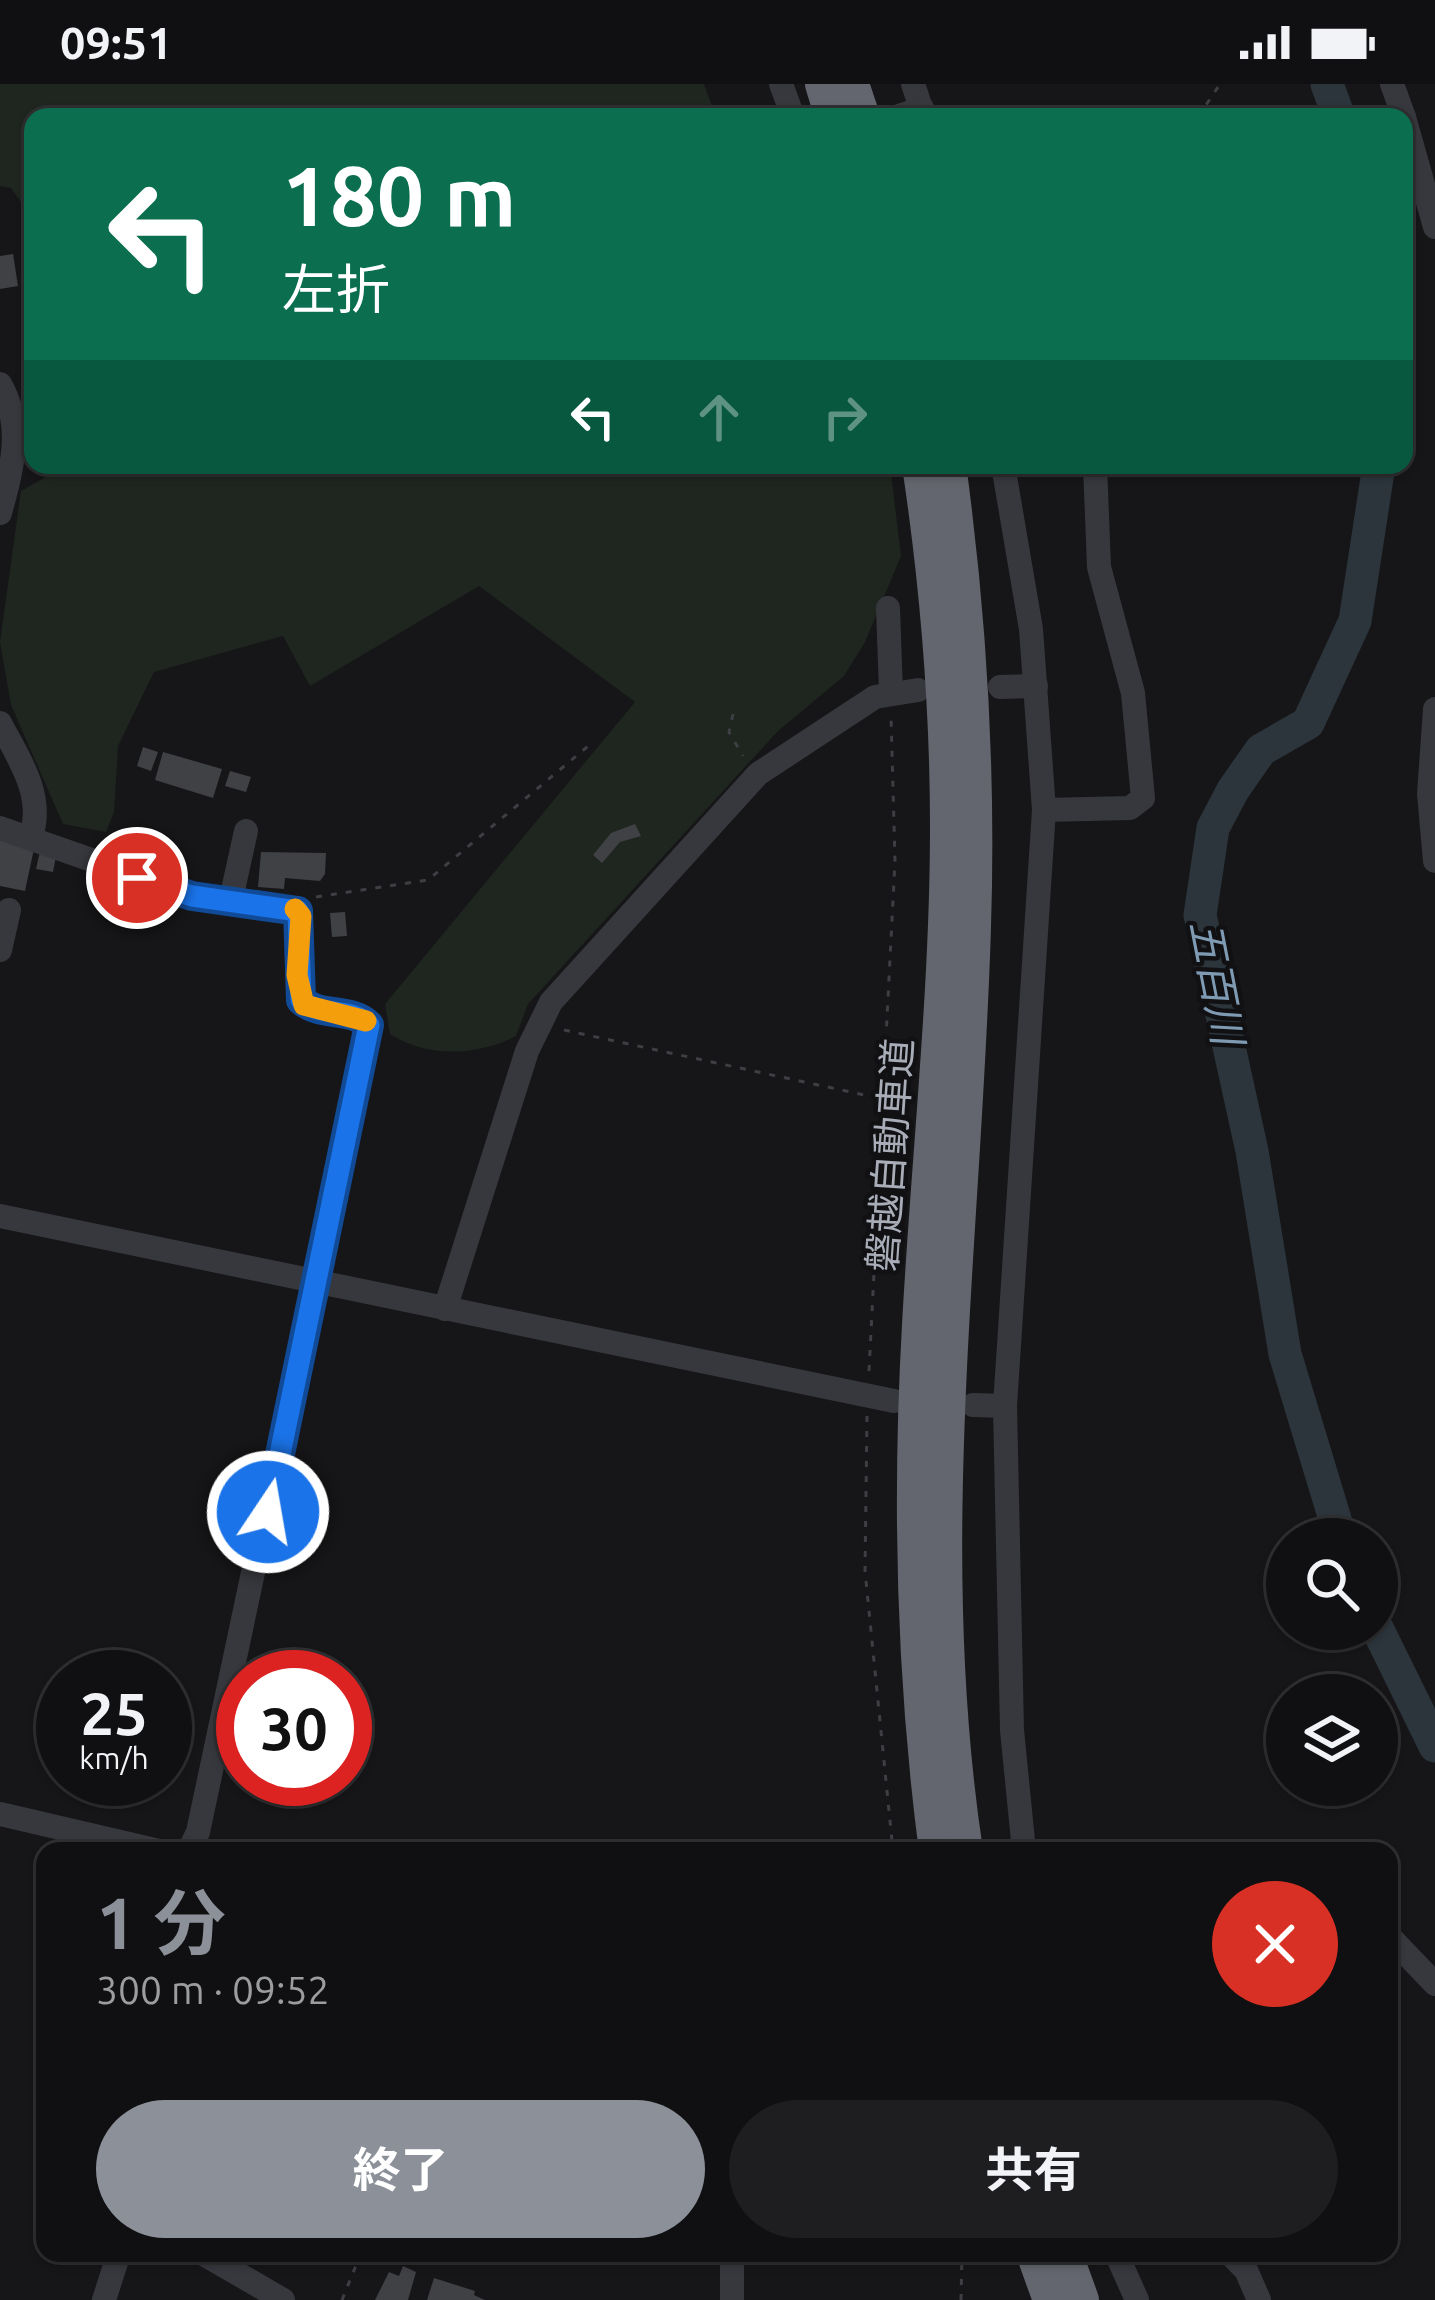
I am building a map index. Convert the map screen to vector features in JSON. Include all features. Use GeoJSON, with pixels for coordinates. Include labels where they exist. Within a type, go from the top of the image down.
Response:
{"type":"FeatureCollection","features":[{"type":"Feature","properties":{"kind":"highway","name":"磐越自動車道"},"geometry":{"type":"LineString","coordinates":[[921,474],[937,598],[948,827],[920,1327],[914,1552],[917,1644],[937,1842]]}},
{"type":"Feature","properties":{"kind":"highway","name":"磐越自動車道"},"geometry":{"type":"LineString","coordinates":[[949,474],[972,701],[975,829],[943,1448],[945,1641],[954,1778],[964,1842]]}},
{"type":"Feature","properties":{"kind":"highway"},"geometry":{"type":"LineString","coordinates":[[1037,2262],[1051,2300]]}},
{"type":"Feature","properties":{"kind":"highway"},"geometry":{"type":"LineString","coordinates":[[1067,2262],[1081,2300]]}},
{"type":"Feature","properties":{"kind":"street"},"geometry":{"type":"LineString","coordinates":[[1413,149],[1435,227]]}},
{"type":"Feature","properties":{"kind":"street"},"geometry":{"type":"LineString","coordinates":[[0,383],[10,402],[15,437],[0,513]]}},
{"type":"Feature","properties":{"kind":"street"},"geometry":{"type":"LineString","coordinates":[[1004,474],[1036,686],[1045,809],[1005,1406],[1012,1730],[1023,1842]]}},
{"type":"Feature","properties":{"kind":"street"},"geometry":{"type":"LineString","coordinates":[[1045,809],[1130,808],[1143,798],[1133,693],[1099,567],[1095,474]]}},
{"type":"Feature","properties":{"kind":"street"},"geometry":{"type":"LineString","coordinates":[[888,608],[891,692]]}},
{"type":"Feature","properties":{"kind":"street"},"geometry":{"type":"LineString","coordinates":[[1000,687],[1036,686]]}},
{"type":"Feature","properties":{"kind":"street"},"geometry":{"type":"LineString","coordinates":[[445,1309],[539,1024],[593,951],[758,774],[854,709],[891,692],[918,691]]}},
{"type":"Feature","properties":{"kind":"street"},"geometry":{"type":"LineString","coordinates":[[1435,709],[1429,794],[1435,861]]}},
{"type":"Feature","properties":{"kind":"street"},"geometry":{"type":"LineString","coordinates":[[0,723],[27,774],[35,818],[31,836]]}},
{"type":"Feature","properties":{"kind":"street"},"geometry":{"type":"LineString","coordinates":[[0,828],[192,896],[293,908],[301,916],[297,975],[304,1005],[358,1015],[369,1025],[198,1842]]}},
{"type":"Feature","properties":{"kind":"street"},"geometry":{"type":"LineString","coordinates":[[231,899],[246,831]]}},
{"type":"Feature","properties":{"kind":"street"},"geometry":{"type":"LineString","coordinates":[[0,950],[9,910]]}},
{"type":"Feature","properties":{"kind":"street"},"geometry":{"type":"LineString","coordinates":[[0,1216],[894,1401]]}},
{"type":"Feature","properties":{"kind":"street"},"geometry":{"type":"LineString","coordinates":[[973,1405],[1005,1406]]}},
{"type":"Feature","properties":{"kind":"street"},"geometry":{"type":"LineString","coordinates":[[0,1814],[120,1842]]}},
{"type":"Feature","properties":{"kind":"street"},"geometry":{"type":"LineString","coordinates":[[1398,1945],[1435,1984]]}},
{"type":"Feature","properties":{"kind":"street"},"geometry":{"type":"LineString","coordinates":[[104,2300],[115,2262]]}},
{"type":"Feature","properties":{"kind":"street"},"geometry":{"type":"LineString","coordinates":[[212,2262],[246,2291],[283,2300]]}},
{"type":"Feature","properties":{"kind":"street"},"geometry":{"type":"LineString","coordinates":[[732,2300],[733,2262]]}},
{"type":"Feature","properties":{"kind":"street"},"geometry":{"type":"LineString","coordinates":[[1119,2262],[1137,2300]]}},
{"type":"Feature","properties":{"kind":"street"},"geometry":{"type":"LineString","coordinates":[[1238,2262],[1259,2300]]}},
{"type":"Feature","properties":{"kind":"path"},"geometry":{"type":"LineString","coordinates":[[891,692],[895,861],[867,1398],[865,1571],[892,1842]]}},
{"type":"Feature","properties":{"kind":"path"},"geometry":{"type":"LineString","coordinates":[[733,714],[729,732],[758,774]]}},
{"type":"Feature","properties":{"kind":"path"},"geometry":{"type":"LineString","coordinates":[[293,908],[306,898],[428,880],[593,742]]}},
{"type":"Feature","properties":{"kind":"path"},"geometry":{"type":"LineString","coordinates":[[539,1024],[885,1100]]}},
{"type":"Feature","properties":{"kind":"path"},"geometry":{"type":"LineString","coordinates":[[342,2300],[357,2262]]}},
{"type":"Feature","properties":{"kind":"path"},"geometry":{"type":"LineString","coordinates":[[961,2300],[962,2262]]}},
{"type":"Feature","properties":{"kind":"shaded area"},"geometry":{"type":"Polygon","coordinates":[[[0,84],[704,84],[713,108],[24,108],[24,206],[11,188],[0,186],[0,84]]]}},
{"type":"Feature","properties":{"kind":"shaded area"},"geometry":{"type":"Polygon","coordinates":[[[51,474],[891,474],[901,556],[865,642],[844,676],[778,731],[528,1004],[516,1036],[485,1048],[436,1050],[390,1034],[385,1004],[635,702],[479,586],[310,686],[283,636],[154,672],[118,746],[114,812],[106,832],[63,824],[11,705],[0,642],[21,491],[51,474]]]}},
{"type":"Feature","properties":{"kind":"building"},"geometry":{"type":"Polygon","coordinates":[[[13,254],[18,286],[0,289],[0,256],[13,254]]]}},
{"type":"Feature","properties":{"kind":"building"},"geometry":{"type":"Polygon","coordinates":[[[143,747],[158,752],[151,771],[137,766],[143,747]]]}},
{"type":"Feature","properties":{"kind":"building"},"geometry":{"type":"Polygon","coordinates":[[[163,752],[222,769],[213,798],[155,780],[163,752]]]}},
{"type":"Feature","properties":{"kind":"building"},"geometry":{"type":"Polygon","coordinates":[[[230,771],[251,777],[246,792],[225,786],[230,771]]]}},
{"type":"Feature","properties":{"kind":"building"},"geometry":{"type":"Polygon","coordinates":[[[635,824],[641,836],[620,842],[602,863],[593,855],[611,833],[635,824]]]}},
{"type":"Feature","properties":{"kind":"building"},"geometry":{"type":"Polygon","coordinates":[[[0,837],[35,844],[25,891],[0,886],[0,837]]]}},
{"type":"Feature","properties":{"kind":"building"},"geometry":{"type":"Polygon","coordinates":[[[41,847],[57,851],[53,872],[36,869],[41,847]]]}},
{"type":"Feature","properties":{"kind":"building"},"geometry":{"type":"Polygon","coordinates":[[[261,852],[326,853],[325,874],[320,881],[285,878],[284,889],[258,887],[261,852]]]}},
{"type":"Feature","properties":{"kind":"building"},"geometry":{"type":"Polygon","coordinates":[[[345,912],[347,936],[332,937],[330,913],[345,912]]]}},
{"type":"Feature","properties":{"kind":"building"},"geometry":{"type":"Polygon","coordinates":[[[403,2266],[416,2272],[408,2300],[375,2300],[389,2272],[399,2276],[403,2266]]]}},
{"type":"Feature","properties":{"kind":"building"},"geometry":{"type":"Polygon","coordinates":[[[434,2278],[475,2291],[474,2295],[485,2300],[427,2300],[434,2278]]]}},
{"type":"Feature","properties":{"kind":"waterway","name":"五百川"},"geometry":{"type":"LineString","coordinates":[[1327,84],[1336,108]]}},
{"type":"Feature","properties":{"kind":"waterway","name":"五百川"},"geometry":{"type":"LineString","coordinates":[[1335,1518],[1285,1354],[1252,1151],[1200,915],[1213,828],[1233,790],[1261,750],[1308,723],[1355,621],[1378,474]]}},
{"type":"Feature","properties":{"kind":"waterway","name":"五百川"},"geometry":{"type":"LineString","coordinates":[[1388,1650],[1435,1746]]}},
{"type":"Feature","properties":{"kind":"slow traffic"},"geometry":{"type":"LineString","coordinates":[[295,909],[301,916],[297,975],[304,1005],[358,1015],[366,1021]]}},
{"type":"Feature","properties":{"kind":"route"},"geometry":{"type":"LineString","coordinates":[[137,878],[192,896],[273,903],[298,911],[297,975],[304,1005],[358,1015],[369,1025],[268,1512]]}}]}
